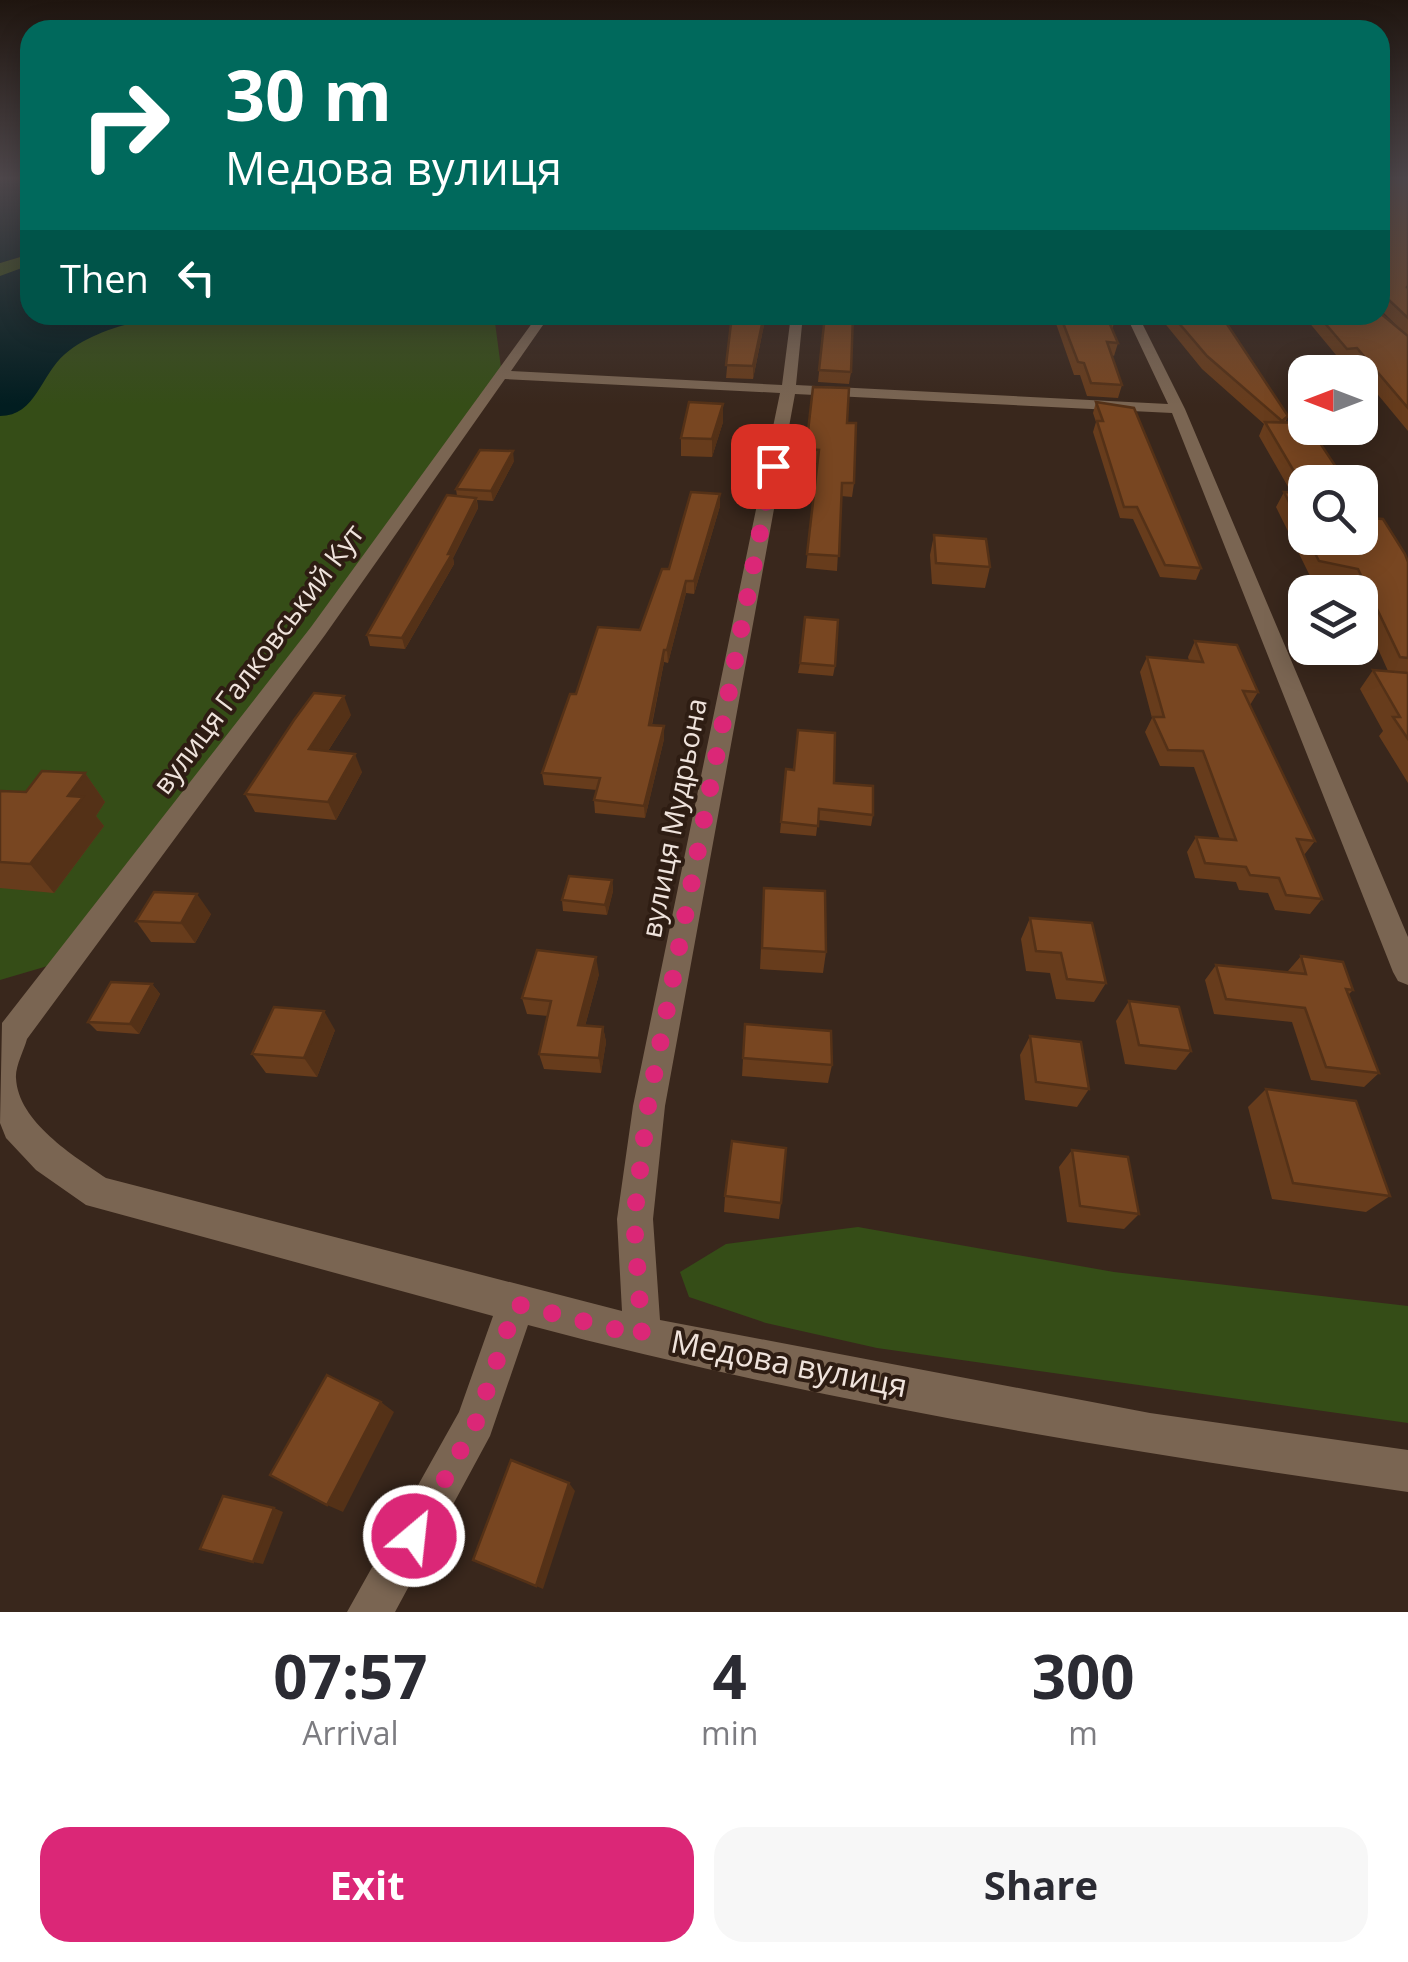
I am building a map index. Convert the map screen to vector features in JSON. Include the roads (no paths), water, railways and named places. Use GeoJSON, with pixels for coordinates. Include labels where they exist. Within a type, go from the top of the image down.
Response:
{"type":"FeatureCollection","features":[{"type":"Feature","properties":{"kind":"street","name":"вулиця Галковський Кут"},"geometry":{"type":"LineString","coordinates":[[6,1033],[329,616],[537,325]]}},
{"type":"Feature","properties":{"kind":"street","name":"вулиця Мудрьона"},"geometry":{"type":"LineString","coordinates":[[642,1336],[634,1219],[648,1106],[788,391],[796,325]]}},
{"type":"Feature","properties":{"kind":"street"},"geometry":{"type":"LineString","coordinates":[[1137,325],[1178,409],[1408,972]]}},
{"type":"Feature","properties":{"kind":"street"},"geometry":{"type":"LineString","coordinates":[[502,375],[1178,409]]}},
{"type":"Feature","properties":{"kind":"street","name":"Медова вулиця"},"geometry":{"type":"LineString","coordinates":[[6,1033],[0,1078],[18,1126],[48,1158],[98,1194],[642,1336],[1150,1434],[1408,1471]]}},
{"type":"Feature","properties":{"kind":"street"},"geometry":{"type":"LineString","coordinates":[[370,1612],[476,1422],[516,1304]]}},
{"type":"Feature","properties":{"kind":"water"},"geometry":{"type":"Polygon","coordinates":[[[0,254],[20,254],[20,257],[0,263],[0,254]]]}},
{"type":"Feature","properties":{"kind":"water"},"geometry":{"type":"Polygon","coordinates":[[[20,269],[20,325],[124,325],[65,354],[30,402],[12,414],[0,416],[0,276],[20,269]]]}}]}
